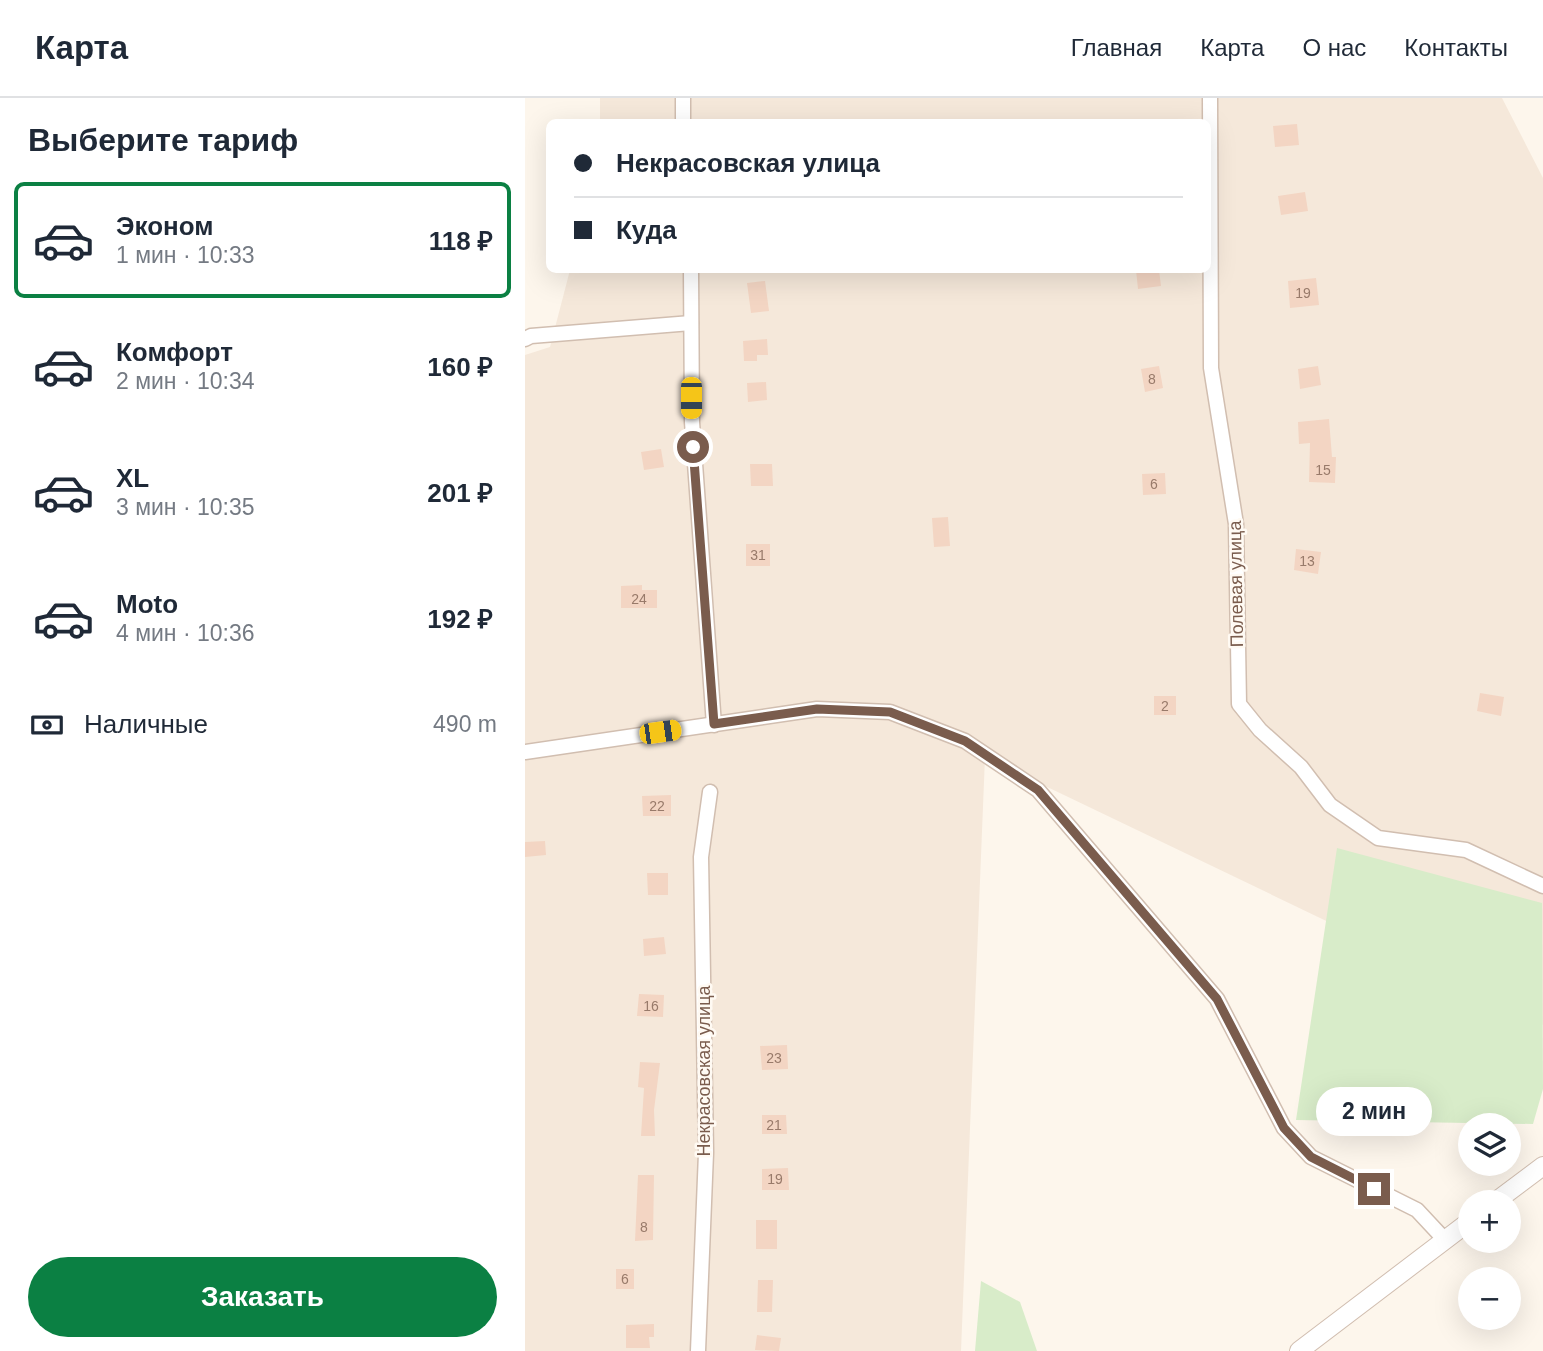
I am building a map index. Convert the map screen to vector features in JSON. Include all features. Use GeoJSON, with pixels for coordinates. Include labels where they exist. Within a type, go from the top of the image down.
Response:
{"type":"FeatureCollection","features":[{"type":"Feature","properties":{"kind":"street"},"geometry":{"type":"LineString","coordinates":[[683,98],[683,119]]}},
{"type":"Feature","properties":{"kind":"street","name":"Полевая улица"},"geometry":{"type":"LineString","coordinates":[[1210,98],[1210,119]]}},
{"type":"Feature","properties":{"kind":"street"},"geometry":{"type":"LineString","coordinates":[[691,273],[692,422],[714,724]]}},
{"type":"Feature","properties":{"kind":"street","name":"Полевая улица"},"geometry":{"type":"LineString","coordinates":[[1211,273],[1211,368],[1235,524],[1239,704],[1260,730],[1301,767],[1331,805],[1378,838],[1466,850],[1543,886]]}},
{"type":"Feature","properties":{"kind":"street"},"geometry":{"type":"LineString","coordinates":[[525,340],[531,336],[691,323]]}},
{"type":"Feature","properties":{"kind":"street"},"geometry":{"type":"LineString","coordinates":[[525,752],[817,709],[890,712],[965,741],[1038,790],[1217,999],[1284,1128],[1311,1157],[1417,1210],[1445,1240]]}},
{"type":"Feature","properties":{"kind":"street","name":"Некрасовская улица"},"geometry":{"type":"LineString","coordinates":[[698,1351],[706,1153],[701,858],[710,792]]}},
{"type":"Feature","properties":{"kind":"street"},"geometry":{"type":"LineString","coordinates":[[1511,1190],[1543,1166]]}},
{"type":"Feature","properties":{"kind":"street"},"geometry":{"type":"LineString","coordinates":[[1299,1351],[1458,1230]]}},
{"type":"Feature","properties":{"kind":"shaded area"},"geometry":{"type":"Polygon","coordinates":[[[600,98],[1502,98],[1543,178],[1543,1025],[985,757],[961,1351],[525,1351],[525,355],[550,347],[569,273],[1211,273],[1211,119],[600,119],[600,98]]]}},
{"type":"Feature","properties":{"kind":"green space"},"geometry":{"type":"Polygon","coordinates":[[[1337,848],[1542,903],[1543,1089],[1533,1124],[1521,1124],[1521,1113],[1458,1113],[1458,1123],[1296,1120],[1337,848]]]}},
{"type":"Feature","properties":{"kind":"green space"},"geometry":{"type":"Polygon","coordinates":[[[981,1281],[1020,1302],[1037,1351],[975,1351],[981,1281]]]}},
{"type":"Feature","properties":{"kind":"building"},"geometry":{"type":"Polygon","coordinates":[[[1297,124],[1299,145],[1275,147],[1273,126],[1297,124]]]}},
{"type":"Feature","properties":{"kind":"building"},"geometry":{"type":"Polygon","coordinates":[[[1305,192],[1308,211],[1281,215],[1278,196],[1305,192]]]}},
{"type":"Feature","properties":{"kind":"building"},"geometry":{"type":"Polygon","coordinates":[[[1136,273],[1159,273],[1161,286],[1138,289],[1136,273]]]}},
{"type":"Feature","properties":{"kind":"building"},"geometry":{"type":"Polygon","coordinates":[[[1316,278],[1319,305],[1290,308],[1288,281],[1316,278]]]}},
{"type":"Feature","properties":{"kind":"building"},"geometry":{"type":"Polygon","coordinates":[[[765,281],[769,311],[751,313],[747,283],[765,281]]]}},
{"type":"Feature","properties":{"kind":"building"},"geometry":{"type":"Polygon","coordinates":[[[767,339],[768,355],[757,355],[757,361],[744,361],[743,341],[767,339]]]}},
{"type":"Feature","properties":{"kind":"building"},"geometry":{"type":"Polygon","coordinates":[[[1159,366],[1163,388],[1145,392],[1141,369],[1159,366]]]}},
{"type":"Feature","properties":{"kind":"building"},"geometry":{"type":"Polygon","coordinates":[[[1318,366],[1321,385],[1300,389],[1298,369],[1318,366]]]}},
{"type":"Feature","properties":{"kind":"building"},"geometry":{"type":"Polygon","coordinates":[[[766,382],[767,400],[748,402],[747,383],[766,382]]]}},
{"type":"Feature","properties":{"kind":"building"},"geometry":{"type":"Polygon","coordinates":[[[1329,419],[1332,457],[1336,457],[1335,483],[1309,482],[1310,443],[1299,444],[1298,422],[1329,419]]]}},
{"type":"Feature","properties":{"kind":"building"},"geometry":{"type":"Polygon","coordinates":[[[661,449],[664,467],[644,470],[641,452],[661,449]]]}},
{"type":"Feature","properties":{"kind":"building"},"geometry":{"type":"Polygon","coordinates":[[[750,464],[772,464],[773,486],[751,486],[750,464]]]}},
{"type":"Feature","properties":{"kind":"building"},"geometry":{"type":"Polygon","coordinates":[[[1165,473],[1166,494],[1143,495],[1142,474],[1165,473]]]}},
{"type":"Feature","properties":{"kind":"building"},"geometry":{"type":"Polygon","coordinates":[[[948,517],[950,546],[934,547],[932,518],[948,517]]]}},
{"type":"Feature","properties":{"kind":"building"},"geometry":{"type":"Polygon","coordinates":[[[746,544],[770,544],[770,566],[746,566],[746,544]]]}},
{"type":"Feature","properties":{"kind":"building"},"geometry":{"type":"Polygon","coordinates":[[[1296,549],[1321,552],[1318,574],[1294,570],[1296,549]]]}},
{"type":"Feature","properties":{"kind":"building"},"geometry":{"type":"Polygon","coordinates":[[[642,585],[642,590],[657,590],[657,608],[621,608],[621,586],[642,585]]]}},
{"type":"Feature","properties":{"kind":"building"},"geometry":{"type":"Polygon","coordinates":[[[1480,693],[1504,697],[1501,716],[1477,711],[1480,693]]]}},
{"type":"Feature","properties":{"kind":"building"},"geometry":{"type":"Polygon","coordinates":[[[1154,696],[1176,696],[1176,715],[1154,715],[1154,696]]]}},
{"type":"Feature","properties":{"kind":"building"},"geometry":{"type":"Polygon","coordinates":[[[671,795],[671,816],[643,816],[642,796],[671,795]]]}},
{"type":"Feature","properties":{"kind":"building"},"geometry":{"type":"Polygon","coordinates":[[[545,841],[546,855],[525,857],[525,842],[545,841]]]}},
{"type":"Feature","properties":{"kind":"building"},"geometry":{"type":"Polygon","coordinates":[[[647,873],[668,873],[668,895],[648,895],[647,873]]]}},
{"type":"Feature","properties":{"kind":"building"},"geometry":{"type":"Polygon","coordinates":[[[664,937],[666,954],[644,956],[643,939],[664,937]]]}},
{"type":"Feature","properties":{"kind":"building"},"geometry":{"type":"Polygon","coordinates":[[[639,994],[664,995],[663,1017],[637,1016],[639,994]]]}},
{"type":"Feature","properties":{"kind":"building"},"geometry":{"type":"Polygon","coordinates":[[[787,1045],[788,1069],[762,1070],[760,1046],[787,1045]]]}},
{"type":"Feature","properties":{"kind":"building"},"geometry":{"type":"Polygon","coordinates":[[[640,1062],[660,1063],[654,1110],[655,1136],[641,1136],[644,1088],[638,1087],[640,1062]]]}},
{"type":"Feature","properties":{"kind":"building"},"geometry":{"type":"Polygon","coordinates":[[[762,1115],[786,1115],[787,1134],[762,1134],[762,1115]]]}},
{"type":"Feature","properties":{"kind":"building"},"geometry":{"type":"Polygon","coordinates":[[[788,1168],[789,1190],[762,1190],[762,1169],[788,1168]]]}},
{"type":"Feature","properties":{"kind":"building"},"geometry":{"type":"Polygon","coordinates":[[[638,1175],[654,1175],[653,1240],[635,1241],[638,1175]]]}},
{"type":"Feature","properties":{"kind":"building"},"geometry":{"type":"Polygon","coordinates":[[[756,1220],[777,1220],[777,1249],[756,1249],[756,1220]]]}},
{"type":"Feature","properties":{"kind":"building"},"geometry":{"type":"Polygon","coordinates":[[[616,1269],[634,1269],[634,1289],[616,1289],[616,1269]]]}},
{"type":"Feature","properties":{"kind":"building"},"geometry":{"type":"Polygon","coordinates":[[[758,1280],[773,1280],[772,1312],[757,1312],[758,1280]]]}},
{"type":"Feature","properties":{"kind":"building"},"geometry":{"type":"Polygon","coordinates":[[[654,1324],[654,1337],[649,1337],[650,1348],[626,1348],[626,1325],[654,1324]]]}},
{"type":"Feature","properties":{"kind":"building"},"geometry":{"type":"Polygon","coordinates":[[[757,1335],[781,1338],[779,1351],[755,1350],[757,1335]]]}},
{"type":"Feature","properties":{"kind":"route"},"geometry":{"type":"LineString","coordinates":[[693,447],[714,724],[817,709],[890,712],[965,741],[1038,790],[1217,999],[1284,1128],[1311,1157],[1374,1189]]}}]}
